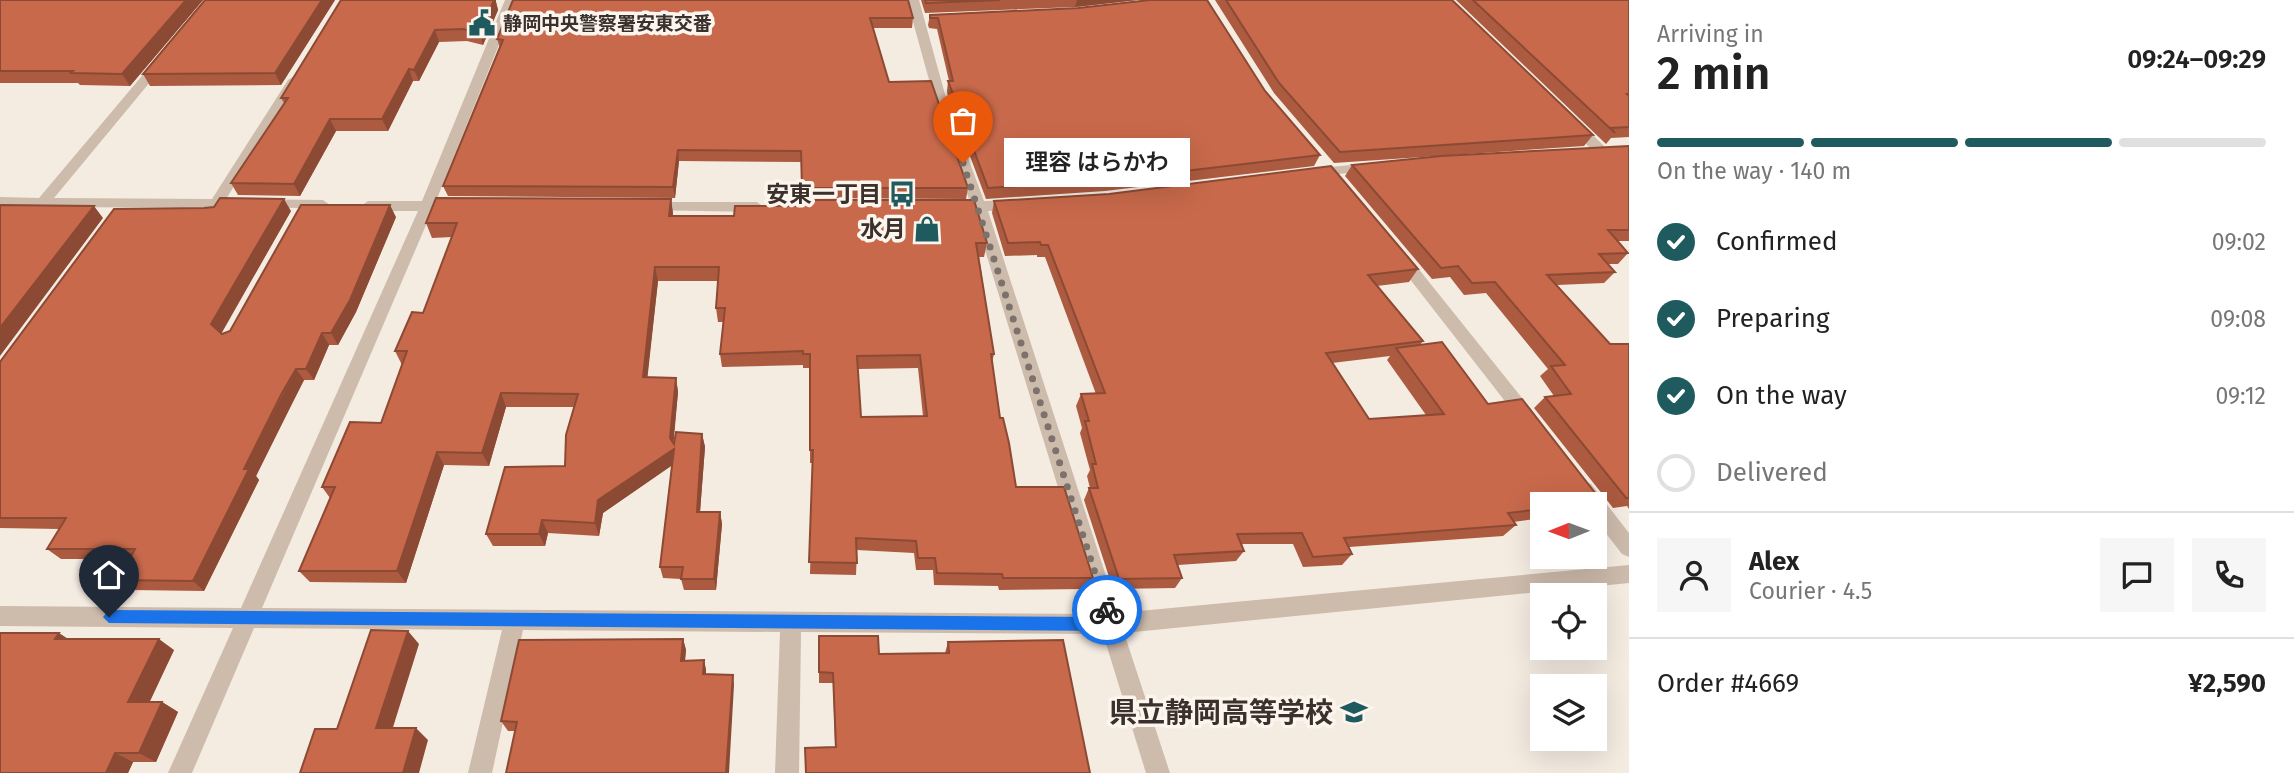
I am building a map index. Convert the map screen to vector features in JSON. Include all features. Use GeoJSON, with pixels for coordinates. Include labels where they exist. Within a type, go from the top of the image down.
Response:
{"type":"FeatureCollection","features":[{"type":"Feature","properties":{"kind":"street"},"geometry":{"type":"LineString","coordinates":[[180,773],[427,206],[511,0]]}},
{"type":"Feature","properties":{"kind":"street"},"geometry":{"type":"LineString","coordinates":[[913,0],[925,20],[940,98],[979,207],[1158,773]]}},
{"type":"Feature","properties":{"kind":"street"},"geometry":{"type":"LineString","coordinates":[[42,203],[167,53]]}},
{"type":"Feature","properties":{"kind":"street"},"geometry":{"type":"LineString","coordinates":[[216,204],[302,68]]}},
{"type":"Feature","properties":{"kind":"street"},"geometry":{"type":"LineString","coordinates":[[1563,114],[1609,151],[1576,153]]}},
{"type":"Feature","properties":{"kind":"street"},"geometry":{"type":"LineString","coordinates":[[1290,176],[1382,166]]}},
{"type":"Feature","properties":{"kind":"street"},"geometry":{"type":"LineString","coordinates":[[0,202],[216,204],[301,211],[352,206],[468,206]]}},
{"type":"Feature","properties":{"kind":"street"},"geometry":{"type":"LineString","coordinates":[[110,225],[126,203]]}},
{"type":"Feature","properties":{"kind":"street"},"geometry":{"type":"LineString","coordinates":[[937,207],[1035,204]]}},
{"type":"Feature","properties":{"kind":"street"},"geometry":{"type":"LineString","coordinates":[[634,207],[772,207]]}},
{"type":"Feature","properties":{"kind":"street"},"geometry":{"type":"LineString","coordinates":[[1390,244],[1536,427]]}},
{"type":"Feature","properties":{"kind":"street"},"geometry":{"type":"LineString","coordinates":[[1578,482],[1629,548]]}},
{"type":"Feature","properties":{"kind":"street"},"geometry":{"type":"LineString","coordinates":[[0,616],[1112,624],[1629,574]]}},
{"type":"Feature","properties":{"kind":"street"},"geometry":{"type":"LineString","coordinates":[[480,773],[515,620]]}},
{"type":"Feature","properties":{"kind":"street"},"geometry":{"type":"LineString","coordinates":[[787,773],[791,622]]}},
{"type":"Feature","properties":{"kind":"building"},"geometry":{"type":"Polygon","coordinates":[[[0,0],[186,0],[122,74],[0,71],[0,0]]]}},
{"type":"Feature","properties":{"kind":"building"},"geometry":{"type":"Polygon","coordinates":[[[205,0],[322,0],[275,73],[143,74],[205,0]]]}},
{"type":"Feature","properties":{"kind":"building"},"geometry":{"type":"Polygon","coordinates":[[[341,0],[494,0],[480,33],[463,29],[435,30],[414,70],[409,69],[382,119],[330,119],[294,184],[231,183],[288,98],[281,98],[341,0]]]}},
{"type":"Feature","properties":{"kind":"building"},"geometry":{"type":"Polygon","coordinates":[[[513,0],[908,0],[913,18],[870,18],[889,82],[931,81],[968,188],[802,188],[801,151],[678,150],[673,187],[443,186],[503,40],[497,39],[513,0]]]}},
{"type":"Feature","properties":{"kind":"building"},"geometry":{"type":"Polygon","coordinates":[[[925,0],[1000,0],[926,3],[925,0]]]}},
{"type":"Feature","properties":{"kind":"building"},"geometry":{"type":"Polygon","coordinates":[[[1150,0],[1207,0],[1265,91],[1320,155],[1108,180],[988,188],[948,81],[953,81],[938,18],[930,18],[930,15],[1078,8],[1150,0]]]}},
{"type":"Feature","properties":{"kind":"building"},"geometry":{"type":"Polygon","coordinates":[[[1226,0],[1452,0],[1593,135],[1340,152],[1279,83],[1226,0]]]}},
{"type":"Feature","properties":{"kind":"building"},"geometry":{"type":"Polygon","coordinates":[[[1473,0],[1629,0],[1629,127],[1611,128],[1615,133],[1473,0]]]}},
{"type":"Feature","properties":{"kind":"building"},"geometry":{"type":"Polygon","coordinates":[[[1629,146],[1629,230],[1608,230],[1628,253],[1599,254],[1615,272],[1547,275],[1610,344],[1629,344],[1629,498],[1626,498],[1545,397],[1571,394],[1551,366],[1565,365],[1495,282],[1472,283],[1458,266],[1441,268],[1352,165],[1441,156],[1629,146]]]}},
{"type":"Feature","properties":{"kind":"building"},"geometry":{"type":"Polygon","coordinates":[[[1331,166],[1418,269],[1368,275],[1423,341],[1326,353],[1369,419],[1444,414],[1396,348],[1442,342],[1488,404],[1522,399],[1594,492],[1530,492],[1530,510],[1508,513],[1516,525],[1344,538],[1352,554],[1313,557],[1302,533],[1237,534],[1244,551],[1174,555],[1182,578],[1119,579],[1089,488],[1098,488],[1092,464],[1096,464],[1085,421],[1089,421],[1081,394],[1105,393],[1048,245],[1041,245],[1040,242],[1008,243],[994,201],[1109,194],[1331,166]]]}},
{"type":"Feature","properties":{"kind":"building"},"geometry":{"type":"Polygon","coordinates":[[[220,198],[284,199],[211,324],[222,334],[230,331],[301,205],[390,205],[350,300],[331,333],[322,333],[306,369],[296,369],[282,393],[244,469],[249,469],[193,581],[118,580],[135,549],[47,549],[66,518],[0,518],[0,362],[114,209],[214,207],[220,198]]]}},
{"type":"Feature","properties":{"kind":"building"},"geometry":{"type":"Polygon","coordinates":[[[436,198],[671,199],[669,216],[734,216],[735,206],[803,206],[803,200],[974,200],[987,243],[976,243],[994,354],[991,354],[1000,418],[1003,418],[1009,443],[1016,487],[1064,487],[1093,578],[1003,578],[1002,574],[937,573],[935,558],[918,558],[916,541],[856,538],[857,563],[809,562],[813,450],[810,450],[810,354],[803,354],[803,351],[720,354],[725,308],[716,308],[719,267],[655,267],[643,377],[676,378],[670,438],[674,444],[676,432],[702,434],[697,512],[720,512],[714,579],[681,579],[683,567],[660,567],[674,449],[598,500],[595,523],[542,520],[539,534],[486,534],[505,467],[565,466],[566,435],[578,394],[501,393],[482,453],[437,452],[397,571],[299,571],[335,487],[322,487],[350,422],[381,423],[407,351],[395,351],[412,312],[423,313],[457,223],[426,223],[436,198]],[[920,355],[857,356],[861,417],[927,416],[920,355]]]}},
{"type":"Feature","properties":{"kind":"building"},"geometry":{"type":"Polygon","coordinates":[[[0,205],[94,206],[0,328],[0,205]]]}},
{"type":"Feature","properties":{"kind":"building"},"geometry":{"type":"Polygon","coordinates":[[[371,630],[408,631],[376,728],[416,728],[403,773],[300,773],[315,729],[337,729],[371,630]]]}},
{"type":"Feature","properties":{"kind":"building"},"geometry":{"type":"Polygon","coordinates":[[[0,633],[59,633],[55,639],[159,639],[128,702],[162,702],[139,753],[115,753],[106,773],[0,773],[0,633]]]}},
{"type":"Feature","properties":{"kind":"building"},"geometry":{"type":"Polygon","coordinates":[[[819,636],[878,636],[879,654],[949,653],[948,642],[1063,640],[1090,773],[806,773],[805,748],[836,747],[833,673],[819,672],[819,636]]]}},
{"type":"Feature","properties":{"kind":"building"},"geometry":{"type":"Polygon","coordinates":[[[683,639],[681,661],[704,660],[703,674],[733,675],[726,773],[506,773],[517,722],[501,721],[519,640],[683,639]]]}},
{"type":"Feature","properties":{"kind":"way so far"},"geometry":{"type":"LineString","coordinates":[[963,163],[1107,610]]}},
{"type":"Feature","properties":{"kind":"place","name":"静岡中央警察署安東交番"},"geometry":{"type":"Point","coordinates":[482,23]}},
{"type":"Feature","properties":{"kind":"place","name":"理容 はらかわ"},"geometry":{"type":"Point","coordinates":[963,163]}},
{"type":"Feature","properties":{"kind":"place","name":"安東一丁目"},"geometry":{"type":"Point","coordinates":[902,194]}},
{"type":"Feature","properties":{"kind":"place","name":"水月"},"geometry":{"type":"Point","coordinates":[927,229]}},
{"type":"Feature","properties":{"kind":"place","name":"県立静岡高等学校"},"geometry":{"type":"Point","coordinates":[1354,712]}},
{"type":"Feature","properties":{"kind":"route"},"geometry":{"type":"LineString","coordinates":[[109,617],[1112,624],[1107,610]]}}]}
